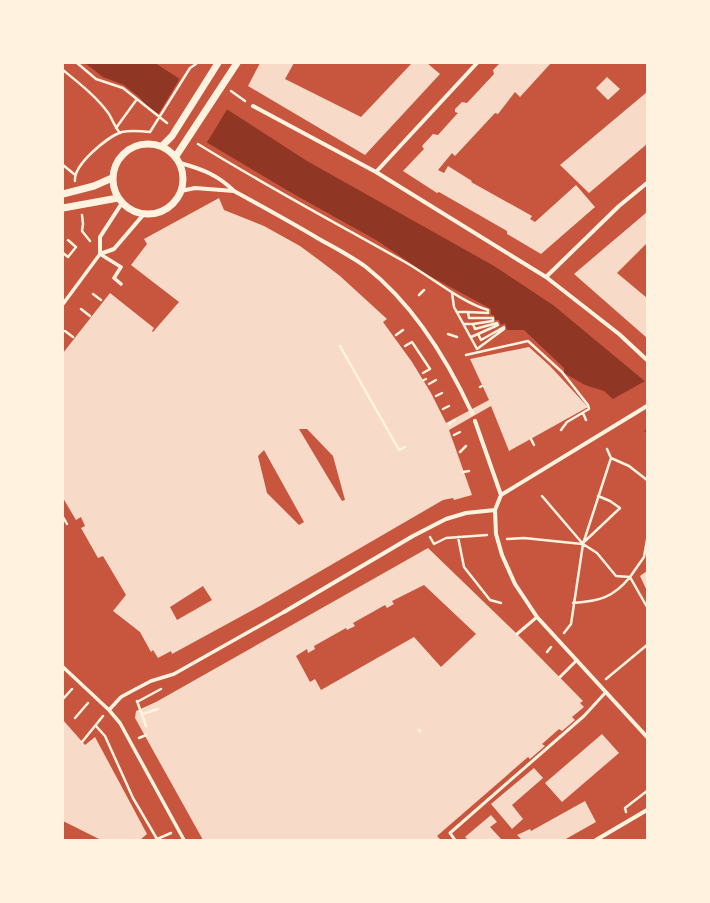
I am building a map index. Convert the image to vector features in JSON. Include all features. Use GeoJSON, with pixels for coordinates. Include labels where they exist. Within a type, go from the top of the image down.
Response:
{"type":"FeatureCollection","features":[{"type":"Feature","properties":{"kind":"street"},"geometry":{"type":"LineString","coordinates":[[162,146],[172,136],[218,63]]}},
{"type":"Feature","properties":{"kind":"street"},"geometry":{"type":"LineString","coordinates":[[178,160],[185,143],[237,63]]}},
{"type":"Feature","properties":{"kind":"street"},"geometry":{"type":"LineString","coordinates":[[376,172],[477,63]]}},
{"type":"Feature","properties":{"kind":"street"},"geometry":{"type":"LineString","coordinates":[[253,106],[376,172],[546,277],[619,334],[647,360]]}},
{"type":"Feature","properties":{"kind":"street"},"geometry":{"type":"LineString","coordinates":[[147,144],[162,146],[170,150],[178,160],[182,175],[180,191],[169,207],[159,212],[144,214],[132,210],[120,200],[112,178],[117,162],[125,153],[135,147],[147,144]]}},
{"type":"Feature","properties":{"kind":"street"},"geometry":{"type":"LineString","coordinates":[[178,160],[209,172],[224,180],[234,191],[346,254],[366,268],[388,288],[415,319],[437,349],[448,366],[472,413]]}},
{"type":"Feature","properties":{"kind":"street"},"geometry":{"type":"LineString","coordinates":[[63,194],[94,186],[112,178]]}},
{"type":"Feature","properties":{"kind":"street"},"geometry":{"type":"LineString","coordinates":[[546,277],[620,206],[647,184]]}},
{"type":"Feature","properties":{"kind":"street"},"geometry":{"type":"LineString","coordinates":[[180,191],[195,188],[234,191]]}},
{"type":"Feature","properties":{"kind":"street"},"geometry":{"type":"LineString","coordinates":[[63,208],[120,200]]}},
{"type":"Feature","properties":{"kind":"street"},"geometry":{"type":"LineString","coordinates":[[100,254],[100,237],[120,200]]}},
{"type":"Feature","properties":{"kind":"street"},"geometry":{"type":"LineString","coordinates":[[63,304],[100,254],[114,249],[144,214]]}},
{"type":"Feature","properties":{"kind":"street"},"geometry":{"type":"LineString","coordinates":[[100,254],[121,267],[114,278],[121,284]]}},
{"type":"Feature","properties":{"kind":"street"},"geometry":{"type":"LineString","coordinates":[[647,406],[501,495],[495,510],[496,534],[498,541],[515,584],[537,617],[647,737]]}},
{"type":"Feature","properties":{"kind":"street"},"geometry":{"type":"LineString","coordinates":[[475,421],[501,495]]}},
{"type":"Feature","properties":{"kind":"street"},"geometry":{"type":"LineString","coordinates":[[109,710],[121,697],[151,681],[174,674],[426,529],[456,515],[474,511],[495,510]]}},
{"type":"Feature","properties":{"kind":"street"},"geometry":{"type":"LineString","coordinates":[[63,667],[109,710],[120,723],[184,840]]}},
{"type":"Feature","properties":{"kind":"street"},"geometry":{"type":"LineString","coordinates":[[596,840],[647,810]]}},
{"type":"Feature","properties":{"kind":"lane"},"geometry":{"type":"LineString","coordinates":[[517,634],[537,617]]}},
{"type":"Feature","properties":{"kind":"lane"},"geometry":{"type":"LineString","coordinates":[[560,677],[577,660]]}},
{"type":"Feature","properties":{"kind":"lane"},"geometry":{"type":"LineString","coordinates":[[455,840],[450,833],[584,716],[606,692]]}},
{"type":"Feature","properties":{"kind":"path"},"geometry":{"type":"LineString","coordinates":[[77,63],[96,78],[123,88],[170,126]]}},
{"type":"Feature","properties":{"kind":"path"},"geometry":{"type":"LineString","coordinates":[[155,126],[185,76],[196,64]]}},
{"type":"Feature","properties":{"kind":"path"},"geometry":{"type":"LineString","coordinates":[[63,70],[88,91],[109,114],[120,133]]}},
{"type":"Feature","properties":{"kind":"path"},"geometry":{"type":"LineString","coordinates":[[116,128],[137,99]]}},
{"type":"Feature","properties":{"kind":"path"},"geometry":{"type":"LineString","coordinates":[[241,99],[246,102]]}},
{"type":"Feature","properties":{"kind":"path"},"geometry":{"type":"LineString","coordinates":[[194,142],[246,174],[406,263],[452,293],[467,300],[473,306],[488,310],[488,313],[457,312]]}},
{"type":"Feature","properties":{"kind":"path"},"geometry":{"type":"LineString","coordinates":[[63,165],[74,174]]}},
{"type":"Feature","properties":{"kind":"path"},"geometry":{"type":"LineString","coordinates":[[63,253],[68,257],[76,247],[68,240]]}},
{"type":"Feature","properties":{"kind":"path"},"geometry":{"type":"LineString","coordinates":[[419,295],[424,290]]}},
{"type":"Feature","properties":{"kind":"path"},"geometry":{"type":"LineString","coordinates":[[452,293],[452,298],[457,312],[477,350]]}},
{"type":"Feature","properties":{"kind":"path"},"geometry":{"type":"LineString","coordinates":[[93,294],[101,300]]}},
{"type":"Feature","properties":{"kind":"path"},"geometry":{"type":"LineString","coordinates":[[81,309],[90,316]]}},
{"type":"Feature","properties":{"kind":"path"},"geometry":{"type":"LineString","coordinates":[[464,324],[493,321],[493,318],[469,318],[468,312]]}},
{"type":"Feature","properties":{"kind":"path"},"geometry":{"type":"LineString","coordinates":[[471,337],[498,326],[497,323],[474,330],[473,324]]}},
{"type":"Feature","properties":{"kind":"path"},"geometry":{"type":"LineString","coordinates":[[466,355],[477,350],[504,329],[504,327],[481,340],[478,334]]}},
{"type":"Feature","properties":{"kind":"path"},"geometry":{"type":"LineString","coordinates":[[396,335],[403,330]]}},
{"type":"Feature","properties":{"kind":"path"},"geometry":{"type":"LineString","coordinates":[[64,331],[73,337]]}},
{"type":"Feature","properties":{"kind":"path"},"geometry":{"type":"LineString","coordinates":[[448,334],[457,337]]}},
{"type":"Feature","properties":{"kind":"path"},"geometry":{"type":"LineString","coordinates":[[477,350],[528,341],[562,372],[588,405],[589,409],[568,422],[561,430]]}},
{"type":"Feature","properties":{"kind":"path"},"geometry":{"type":"LineString","coordinates":[[405,346],[412,342],[423,358],[430,369],[423,373]]}},
{"type":"Feature","properties":{"kind":"path"},"geometry":{"type":"LineString","coordinates":[[340,346],[399,450],[405,447]]}},
{"type":"Feature","properties":{"kind":"path"},"geometry":{"type":"LineString","coordinates":[[429,384],[436,380]]}},
{"type":"Feature","properties":{"kind":"path"},"geometry":{"type":"LineString","coordinates":[[436,396],[442,393]]}},
{"type":"Feature","properties":{"kind":"path"},"geometry":{"type":"LineString","coordinates":[[443,409],[449,406]]}},
{"type":"Feature","properties":{"kind":"path"},"geometry":{"type":"LineString","coordinates":[[583,413],[586,420]]}},
{"type":"Feature","properties":{"kind":"path"},"geometry":{"type":"LineString","coordinates":[[449,424],[456,420]]}},
{"type":"Feature","properties":{"kind":"path"},"geometry":{"type":"LineString","coordinates":[[454,435],[460,432]]}},
{"type":"Feature","properties":{"kind":"path"},"geometry":{"type":"LineString","coordinates":[[531,439],[534,445]]}},
{"type":"Feature","properties":{"kind":"path"},"geometry":{"type":"LineString","coordinates":[[460,452],[466,446]]}},
{"type":"Feature","properties":{"kind":"path"},"geometry":{"type":"LineString","coordinates":[[607,449],[611,458],[629,466],[647,480]]}},
{"type":"Feature","properties":{"kind":"path"},"geometry":{"type":"LineString","coordinates":[[547,652],[571,624],[582,544],[611,458]]}},
{"type":"Feature","properties":{"kind":"path"},"geometry":{"type":"LineString","coordinates":[[463,472],[469,471]]}},
{"type":"Feature","properties":{"kind":"path"},"geometry":{"type":"LineString","coordinates":[[542,496],[582,544],[597,553],[616,576],[630,577]]}},
{"type":"Feature","properties":{"kind":"path"},"geometry":{"type":"LineString","coordinates":[[498,541],[524,538],[582,544],[620,508],[610,501],[598,496]]}},
{"type":"Feature","properties":{"kind":"path"},"geometry":{"type":"LineString","coordinates":[[63,517],[67,524]]}},
{"type":"Feature","properties":{"kind":"path"},"geometry":{"type":"LineString","coordinates":[[426,529],[434,544],[446,538],[496,534]]}},
{"type":"Feature","properties":{"kind":"path"},"geometry":{"type":"LineString","coordinates":[[458,537],[464,567],[490,600],[501,603]]}},
{"type":"Feature","properties":{"kind":"path"},"geometry":{"type":"LineString","coordinates":[[573,603],[606,598],[622,586],[644,557],[647,540]]}},
{"type":"Feature","properties":{"kind":"path"},"geometry":{"type":"LineString","coordinates":[[630,577],[647,607]]}},
{"type":"Feature","properties":{"kind":"path"},"geometry":{"type":"LineString","coordinates":[[600,684],[647,645]]}},
{"type":"Feature","properties":{"kind":"path"},"geometry":{"type":"LineString","coordinates":[[137,702],[163,689]]}},
{"type":"Feature","properties":{"kind":"path"},"geometry":{"type":"LineString","coordinates":[[132,691],[146,726]]}},
{"type":"Feature","properties":{"kind":"path"},"geometry":{"type":"LineString","coordinates":[[75,718],[94,697]]}},
{"type":"Feature","properties":{"kind":"path"},"geometry":{"type":"LineString","coordinates":[[142,714],[158,709]]}},
{"type":"Feature","properties":{"kind":"path"},"geometry":{"type":"LineString","coordinates":[[82,742],[109,710]]}},
{"type":"Feature","properties":{"kind":"path"},"geometry":{"type":"LineString","coordinates":[[96,726],[106,736],[133,798],[156,839],[178,830]]}},
{"type":"Feature","properties":{"kind":"path"},"geometry":{"type":"LineString","coordinates":[[629,820],[625,808],[647,791]]}},
{"type":"Feature","properties":{"kind":"shaded area"},"geometry":{"type":"Polygon","coordinates":[[[85,63],[155,63],[307,161],[494,266],[553,305],[647,383],[647,434],[625,410],[604,391],[585,385],[564,373],[564,368],[524,330],[507,330],[505,323],[501,325],[499,320],[495,320],[494,315],[491,315],[491,309],[428,275],[376,240],[290,192],[149,108],[139,97],[124,85],[103,77],[85,63]]]}},
{"type":"Feature","properties":{"kind":"pier"},"geometry":{"type":"Polygon","coordinates":[[[180,78],[228,108],[206,144],[158,115],[180,78]]]}},
{"type":"Feature","properties":{"kind":"pier"},"geometry":{"type":"Polygon","coordinates":[[[647,380],[647,429],[642,432],[611,400],[647,380]]]}},
{"type":"Feature","properties":{"kind":"building"},"geometry":{"type":"Polygon","coordinates":[[[260,63],[294,63],[285,79],[361,117],[412,63],[427,63],[440,74],[365,155],[248,86],[260,63]]]}},
{"type":"Feature","properties":{"kind":"building"},"geometry":{"type":"Polygon","coordinates":[[[500,63],[551,63],[520,97],[515,92],[498,114],[495,113],[455,156],[452,153],[438,170],[444,173],[448,166],[472,181],[471,182],[532,216],[530,219],[535,222],[576,185],[595,207],[541,254],[507,234],[507,231],[439,192],[437,193],[403,171],[424,149],[422,146],[433,134],[438,135],[458,113],[455,112],[455,109],[462,102],[467,103],[494,74],[493,70],[500,63]]]}},
{"type":"Feature","properties":{"kind":"building"},"geometry":{"type":"Polygon","coordinates":[[[607,77],[620,89],[608,100],[596,88],[607,77]]]}},
{"type":"Feature","properties":{"kind":"building"},"geometry":{"type":"Polygon","coordinates":[[[647,92],[647,144],[589,193],[560,165],[647,92]]]}},
{"type":"Feature","properties":{"kind":"building"},"geometry":{"type":"Polygon","coordinates":[[[219,198],[224,210],[264,226],[300,246],[340,276],[387,319],[383,322],[412,362],[431,393],[446,423],[489,400],[470,359],[529,347],[550,366],[588,407],[509,451],[491,406],[449,430],[472,495],[454,500],[453,498],[443,500],[262,605],[172,654],[171,651],[158,658],[153,650],[151,652],[140,632],[113,611],[126,595],[103,556],[98,558],[81,528],[85,526],[81,517],[76,520],[63,498],[63,353],[110,293],[154,328],[152,331],[153,332],[179,302],[131,265],[147,244],[144,239],[219,198]],[[299,429],[342,501],[345,500],[333,456],[307,429],[299,429]],[[264,450],[258,456],[267,493],[299,525],[304,522],[264,450]],[[203,586],[170,607],[177,620],[212,600],[203,586]]]}},
{"type":"Feature","properties":{"kind":"building"},"geometry":{"type":"Polygon","coordinates":[[[647,212],[647,243],[617,273],[647,298],[647,338],[574,274],[647,212]]]}},
{"type":"Feature","properties":{"kind":"building"},"geometry":{"type":"Polygon","coordinates":[[[428,548],[517,634],[583,701],[580,703],[584,707],[572,717],[575,720],[562,731],[559,729],[542,744],[545,746],[530,759],[528,757],[437,836],[441,840],[203,840],[135,718],[136,711],[156,702],[428,548]],[[424,585],[392,601],[394,604],[387,608],[385,605],[353,623],[355,626],[347,630],[346,628],[314,646],[315,649],[308,653],[307,649],[296,656],[310,682],[315,679],[321,690],[414,637],[441,667],[476,634],[424,585]]]}},
{"type":"Feature","properties":{"kind":"building"},"geometry":{"type":"Polygon","coordinates":[[[647,571],[647,591],[640,576],[647,571]]]}},
{"type":"Feature","properties":{"kind":"building"},"geometry":{"type":"Polygon","coordinates":[[[63,720],[85,745],[95,737],[147,834],[140,840],[101,840],[63,821],[63,720]]]}},
{"type":"Feature","properties":{"kind":"building"},"geometry":{"type":"Polygon","coordinates":[[[602,734],[619,753],[562,802],[545,783],[602,734]]]}},
{"type":"Feature","properties":{"kind":"building"},"geometry":{"type":"Polygon","coordinates":[[[534,768],[543,778],[512,805],[523,819],[512,829],[491,804],[534,768]]]}},
{"type":"Feature","properties":{"kind":"building"},"geometry":{"type":"Polygon","coordinates":[[[585,801],[596,822],[564,840],[522,840],[517,835],[530,829],[531,831],[585,801]]]}},
{"type":"Feature","properties":{"kind":"building"},"geometry":{"type":"Polygon","coordinates":[[[491,815],[497,822],[490,827],[502,840],[468,840],[465,837],[491,815]]]}}]}
